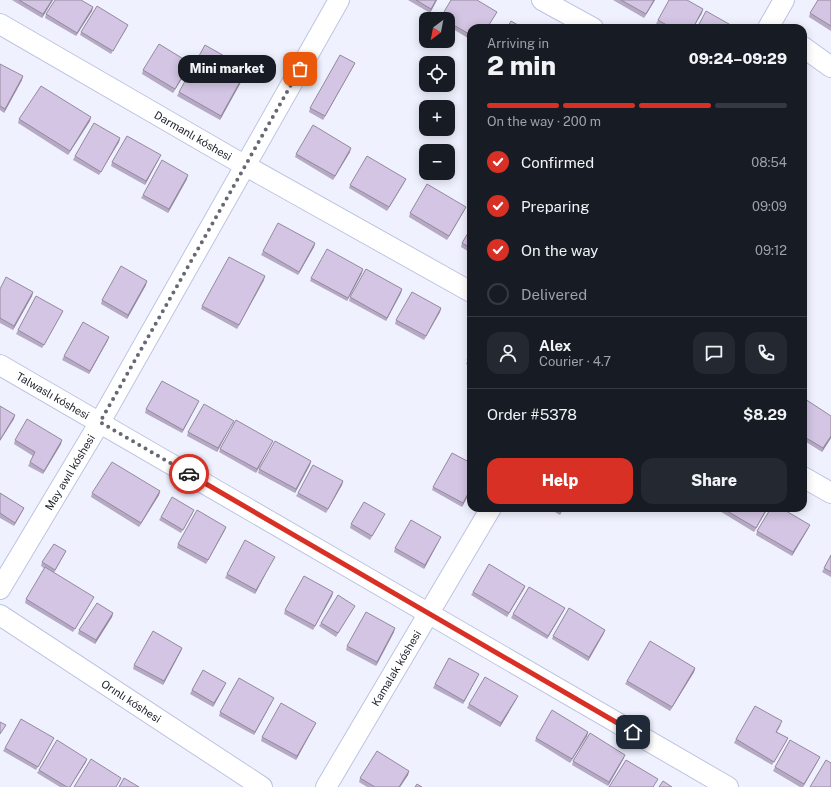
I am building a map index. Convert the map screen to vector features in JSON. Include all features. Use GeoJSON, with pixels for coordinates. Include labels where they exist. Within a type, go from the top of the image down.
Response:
{"type":"FeatureCollection","features":[{"type":"Feature","properties":{"kind":"street","name":"May awıl kóshesi"},"geometry":{"type":"LineString","coordinates":[[0,589],[100,422],[339,0]]}},
{"type":"Feature","properties":{"kind":"street"},"geometry":{"type":"LineString","coordinates":[[542,0],[586,24]]}},
{"type":"Feature","properties":{"kind":"street"},"geometry":{"type":"LineString","coordinates":[[773,24],[784,0]]}},
{"type":"Feature","properties":{"kind":"street","name":"Darmanlı kóshesi"},"geometry":{"type":"LineString","coordinates":[[0,24],[246,166],[467,290]]}},
{"type":"Feature","properties":{"kind":"street"},"geometry":{"type":"LineString","coordinates":[[807,50],[831,67]]}},
{"type":"Feature","properties":{"kind":"street","name":"Talwaslı kóshesi"},"geometry":{"type":"LineString","coordinates":[[0,365],[728,787]]}},
{"type":"Feature","properties":{"kind":"street"},"geometry":{"type":"LineString","coordinates":[[807,480],[831,493]]}},
{"type":"Feature","properties":{"kind":"street","name":"Kamalak kóshesi"},"geometry":{"type":"LineString","coordinates":[[326,787],[430,614],[489,512]]}},
{"type":"Feature","properties":{"kind":"street","name":"Orınlı kóshesi"},"geometry":{"type":"LineString","coordinates":[[0,615],[262,787]]}},
{"type":"Feature","properties":{"kind":"building"},"geometry":{"type":"Polygon","coordinates":[[[19,0],[52,0],[43,14],[19,0]]]}},
{"type":"Feature","properties":{"kind":"building"},"geometry":{"type":"Polygon","coordinates":[[[55,0],[81,0],[93,7],[77,33],[46,14],[55,0]]]}},
{"type":"Feature","properties":{"kind":"building"},"geometry":{"type":"Polygon","coordinates":[[[416,0],[436,0],[431,9],[416,0]]]}},
{"type":"Feature","properties":{"kind":"building"},"geometry":{"type":"Polygon","coordinates":[[[451,0],[477,0],[497,12],[490,24],[467,24],[467,33],[455,26],[455,12],[444,12],[451,0]]]}},
{"type":"Feature","properties":{"kind":"building"},"geometry":{"type":"Polygon","coordinates":[[[621,0],[654,0],[646,14],[621,0]]]}},
{"type":"Feature","properties":{"kind":"building"},"geometry":{"type":"Polygon","coordinates":[[[669,0],[687,0],[703,9],[695,24],[665,24],[658,20],[669,0]]]}},
{"type":"Feature","properties":{"kind":"building"},"geometry":{"type":"Polygon","coordinates":[[[818,0],[831,0],[831,26],[810,13],[818,0]]]}},
{"type":"Feature","properties":{"kind":"building"},"geometry":{"type":"Polygon","coordinates":[[[97,6],[128,25],[113,51],[81,32],[97,6]]]}},
{"type":"Feature","properties":{"kind":"building"},"geometry":{"type":"Polygon","coordinates":[[[706,11],[729,24],[699,24],[706,11]]]}},
{"type":"Feature","properties":{"kind":"building"},"geometry":{"type":"Polygon","coordinates":[[[511,21],[516,24],[509,24],[511,21]]]}},
{"type":"Feature","properties":{"kind":"building"},"geometry":{"type":"Polygon","coordinates":[[[159,44],[190,63],[175,89],[143,70],[159,44]]]}},
{"type":"Feature","properties":{"kind":"building"},"geometry":{"type":"Polygon","coordinates":[[[205,45],[247,69],[221,116],[179,92],[205,45]]]}},
{"type":"Feature","properties":{"kind":"building"},"geometry":{"type":"Polygon","coordinates":[[[340,55],[355,63],[325,116],[310,108],[340,55]]]}},
{"type":"Feature","properties":{"kind":"building"},"geometry":{"type":"Polygon","coordinates":[[[0,64],[23,76],[5,109],[0,106],[0,64]]]}},
{"type":"Feature","properties":{"kind":"building"},"geometry":{"type":"Polygon","coordinates":[[[41,86],[91,117],[70,151],[19,119],[41,86]]]}},
{"type":"Feature","properties":{"kind":"building"},"geometry":{"type":"Polygon","coordinates":[[[94,123],[120,138],[101,172],[75,156],[94,123]]]}},
{"type":"Feature","properties":{"kind":"building"},"geometry":{"type":"Polygon","coordinates":[[[313,125],[351,148],[335,176],[296,154],[313,125]]]}},
{"type":"Feature","properties":{"kind":"building"},"geometry":{"type":"Polygon","coordinates":[[[127,136],[161,155],[146,181],[112,162],[127,136]]]}},
{"type":"Feature","properties":{"kind":"building"},"geometry":{"type":"Polygon","coordinates":[[[367,156],[406,179],[389,207],[350,185],[367,156]]]}},
{"type":"Feature","properties":{"kind":"building"},"geometry":{"type":"Polygon","coordinates":[[[162,160],[188,175],[169,209],[143,195],[162,160]]]}},
{"type":"Feature","properties":{"kind":"building"},"geometry":{"type":"Polygon","coordinates":[[[427,184],[466,207],[449,236],[410,213],[427,184]]]}},
{"type":"Feature","properties":{"kind":"building"},"geometry":{"type":"Polygon","coordinates":[[[278,223],[315,243],[299,272],[263,251],[278,223]]]}},
{"type":"Feature","properties":{"kind":"building"},"geometry":{"type":"Polygon","coordinates":[[[467,235],[467,246],[462,243],[467,235]]]}},
{"type":"Feature","properties":{"kind":"building"},"geometry":{"type":"Polygon","coordinates":[[[327,249],[363,269],[348,298],[311,278],[327,249]]]}},
{"type":"Feature","properties":{"kind":"building"},"geometry":{"type":"Polygon","coordinates":[[[229,257],[265,276],[239,325],[202,306],[229,257]]]}},
{"type":"Feature","properties":{"kind":"building"},"geometry":{"type":"Polygon","coordinates":[[[121,266],[147,281],[128,315],[102,300],[121,266]]]}},
{"type":"Feature","properties":{"kind":"building"},"geometry":{"type":"Polygon","coordinates":[[[366,269],[402,289],[387,318],[350,297],[366,269]]]}},
{"type":"Feature","properties":{"kind":"building"},"geometry":{"type":"Polygon","coordinates":[[[6,277],[33,292],[14,326],[0,318],[0,289],[6,277]]]}},
{"type":"Feature","properties":{"kind":"building"},"geometry":{"type":"Polygon","coordinates":[[[412,292],[441,308],[426,336],[396,320],[412,292]]]}},
{"type":"Feature","properties":{"kind":"building"},"geometry":{"type":"Polygon","coordinates":[[[36,296],[63,311],[44,345],[18,330],[36,296]]]}},
{"type":"Feature","properties":{"kind":"building"},"geometry":{"type":"Polygon","coordinates":[[[83,322],[109,337],[90,371],[64,356],[83,322]]]}},
{"type":"Feature","properties":{"kind":"building"},"geometry":{"type":"Polygon","coordinates":[[[162,381],[199,401],[183,430],[146,409],[162,381]]]}},
{"type":"Feature","properties":{"kind":"building"},"geometry":{"type":"Polygon","coordinates":[[[807,400],[831,416],[831,436],[823,448],[807,438],[807,400]]]}},
{"type":"Feature","properties":{"kind":"building"},"geometry":{"type":"Polygon","coordinates":[[[204,404],[234,421],[218,448],[188,432],[204,404]]]}},
{"type":"Feature","properties":{"kind":"building"},"geometry":{"type":"Polygon","coordinates":[[[0,406],[15,415],[0,440],[0,406]]]}},
{"type":"Feature","properties":{"kind":"building"},"geometry":{"type":"Polygon","coordinates":[[[27,419],[62,440],[44,471],[30,462],[35,452],[15,440],[27,419]]]}},
{"type":"Feature","properties":{"kind":"building"},"geometry":{"type":"Polygon","coordinates":[[[236,420],[273,441],[257,469],[220,449],[236,420]]]}},
{"type":"Feature","properties":{"kind":"building"},"geometry":{"type":"Polygon","coordinates":[[[275,441],[311,461],[296,489],[259,469],[275,441]]]}},
{"type":"Feature","properties":{"kind":"building"},"geometry":{"type":"Polygon","coordinates":[[[452,453],[467,461],[467,496],[463,503],[433,487],[452,453]]]}},
{"type":"Feature","properties":{"kind":"building"},"geometry":{"type":"Polygon","coordinates":[[[112,462],[160,491],[141,523],[92,493],[112,462]]]}},
{"type":"Feature","properties":{"kind":"building"},"geometry":{"type":"Polygon","coordinates":[[[313,465],[343,481],[328,509],[298,493],[313,465]]]}},
{"type":"Feature","properties":{"kind":"building"},"geometry":{"type":"Polygon","coordinates":[[[0,493],[24,508],[15,523],[0,513],[0,493]]]}},
{"type":"Feature","properties":{"kind":"building"},"geometry":{"type":"Polygon","coordinates":[[[172,497],[194,510],[183,530],[161,517],[172,497]]]}},
{"type":"Feature","properties":{"kind":"building"},"geometry":{"type":"Polygon","coordinates":[[[364,502],[385,514],[372,536],[351,524],[364,502]]]}},
{"type":"Feature","properties":{"kind":"building"},"geometry":{"type":"Polygon","coordinates":[[[197,510],[226,527],[208,560],[178,544],[197,510]]]}},
{"type":"Feature","properties":{"kind":"building"},"geometry":{"type":"Polygon","coordinates":[[[729,512],[765,512],[756,528],[729,512]]]}},
{"type":"Feature","properties":{"kind":"building"},"geometry":{"type":"Polygon","coordinates":[[[769,512],[788,512],[810,525],[793,552],[757,531],[769,512]]]}},
{"type":"Feature","properties":{"kind":"building"},"geometry":{"type":"Polygon","coordinates":[[[411,520],[441,537],[425,565],[395,548],[411,520]]]}},
{"type":"Feature","properties":{"kind":"building"},"geometry":{"type":"Polygon","coordinates":[[[245,540],[275,557],[256,590],[227,574],[245,540]]]}},
{"type":"Feature","properties":{"kind":"building"},"geometry":{"type":"Polygon","coordinates":[[[54,544],[66,551],[55,570],[42,562],[54,544]]]}},
{"type":"Feature","properties":{"kind":"building"},"geometry":{"type":"Polygon","coordinates":[[[831,555],[831,572],[824,568],[831,555]]]}},
{"type":"Feature","properties":{"kind":"building"},"geometry":{"type":"Polygon","coordinates":[[[489,564],[525,586],[509,613],[473,592],[489,564]]]}},
{"type":"Feature","properties":{"kind":"building"},"geometry":{"type":"Polygon","coordinates":[[[45,567],[94,597],[75,629],[26,599],[45,567]]]}},
{"type":"Feature","properties":{"kind":"building"},"geometry":{"type":"Polygon","coordinates":[[[304,576],[333,592],[315,626],[285,610],[304,576]]]}},
{"type":"Feature","properties":{"kind":"building"},"geometry":{"type":"Polygon","coordinates":[[[529,587],[565,608],[548,636],[513,614],[529,587]]]}},
{"type":"Feature","properties":{"kind":"building"},"geometry":{"type":"Polygon","coordinates":[[[338,595],[355,606],[338,633],[321,623],[338,595]]]}},
{"type":"Feature","properties":{"kind":"building"},"geometry":{"type":"Polygon","coordinates":[[[97,603],[113,613],[96,640],[79,630],[97,603]]]}},
{"type":"Feature","properties":{"kind":"building"},"geometry":{"type":"Polygon","coordinates":[[[569,608],[605,630],[589,657],[553,636],[569,608]]]}},
{"type":"Feature","properties":{"kind":"building"},"geometry":{"type":"Polygon","coordinates":[[[366,612],[395,628],[377,662],[347,646],[366,612]]]}},
{"type":"Feature","properties":{"kind":"building"},"geometry":{"type":"Polygon","coordinates":[[[153,631],[182,648],[164,681],[134,665],[153,631]]]}},
{"type":"Feature","properties":{"kind":"building"},"geometry":{"type":"Polygon","coordinates":[[[650,641],[695,668],[672,707],[627,681],[650,641]]]}},
{"type":"Feature","properties":{"kind":"building"},"geometry":{"type":"Polygon","coordinates":[[[449,658],[479,674],[464,701],[435,684],[449,658]]]}},
{"type":"Feature","properties":{"kind":"building"},"geometry":{"type":"Polygon","coordinates":[[[203,670],[226,683],[214,703],[192,690],[203,670]]]}},
{"type":"Feature","properties":{"kind":"building"},"geometry":{"type":"Polygon","coordinates":[[[485,677],[518,696],[501,723],[469,704],[485,677]]]}},
{"type":"Feature","properties":{"kind":"building"},"geometry":{"type":"Polygon","coordinates":[[[239,678],[274,698],[255,732],[220,712],[239,678]]]}},
{"type":"Feature","properties":{"kind":"building"},"geometry":{"type":"Polygon","coordinates":[[[281,703],[316,723],[297,756],[262,737],[281,703]]]}},
{"type":"Feature","properties":{"kind":"building"},"geometry":{"type":"Polygon","coordinates":[[[755,706],[782,721],[776,732],[788,738],[774,762],[736,739],[755,706]]]}},
{"type":"Feature","properties":{"kind":"building"},"geometry":{"type":"Polygon","coordinates":[[[552,710],[588,732],[572,759],[536,738],[552,710]]]}},
{"type":"Feature","properties":{"kind":"building"},"geometry":{"type":"Polygon","coordinates":[[[21,719],[54,738],[38,767],[5,748],[21,719]]]}},
{"type":"Feature","properties":{"kind":"building"},"geometry":{"type":"Polygon","coordinates":[[[0,722],[6,725],[0,734],[0,722]]]}},
{"type":"Feature","properties":{"kind":"building"},"geometry":{"type":"Polygon","coordinates":[[[590,733],[625,755],[609,782],[573,761],[590,733]]]}},
{"type":"Feature","properties":{"kind":"building"},"geometry":{"type":"Polygon","coordinates":[[[57,740],[87,759],[70,787],[67,787],[39,770],[57,740]]]}},
{"type":"Feature","properties":{"kind":"building"},"geometry":{"type":"Polygon","coordinates":[[[790,740],[820,757],[804,784],[775,767],[790,740]]]}},
{"type":"Feature","properties":{"kind":"building"},"geometry":{"type":"Polygon","coordinates":[[[377,751],[409,771],[399,787],[375,787],[360,778],[377,751]]]}},
{"type":"Feature","properties":{"kind":"building"},"geometry":{"type":"Polygon","coordinates":[[[91,759],[121,778],[116,787],[74,787],[91,759]]]}},
{"type":"Feature","properties":{"kind":"building"},"geometry":{"type":"Polygon","coordinates":[[[626,760],[658,779],[653,787],[609,787],[626,760]]]}},
{"type":"Feature","properties":{"kind":"building"},"geometry":{"type":"Polygon","coordinates":[[[826,760],[831,763],[831,787],[810,787],[826,760]]]}},
{"type":"Feature","properties":{"kind":"building"},"geometry":{"type":"Polygon","coordinates":[[[124,778],[139,787],[119,787],[124,778]]]}},
{"type":"Feature","properties":{"kind":"building"},"geometry":{"type":"Polygon","coordinates":[[[663,781],[672,787],[659,787],[663,781]]]}},
{"type":"Feature","properties":{"kind":"building"},"geometry":{"type":"Polygon","coordinates":[[[417,784],[422,787],[415,787],[417,784]]]}},
{"type":"Feature","properties":{"kind":"way so far"},"geometry":{"type":"LineString","coordinates":[[189,474],[100,422],[300,69]]}},
{"type":"Feature","properties":{"kind":"place","name":"Mini market"},"geometry":{"type":"Point","coordinates":[300,69]}},
{"type":"Feature","properties":{"kind":"route"},"geometry":{"type":"LineString","coordinates":[[189,474],[633,732]]}}]}
